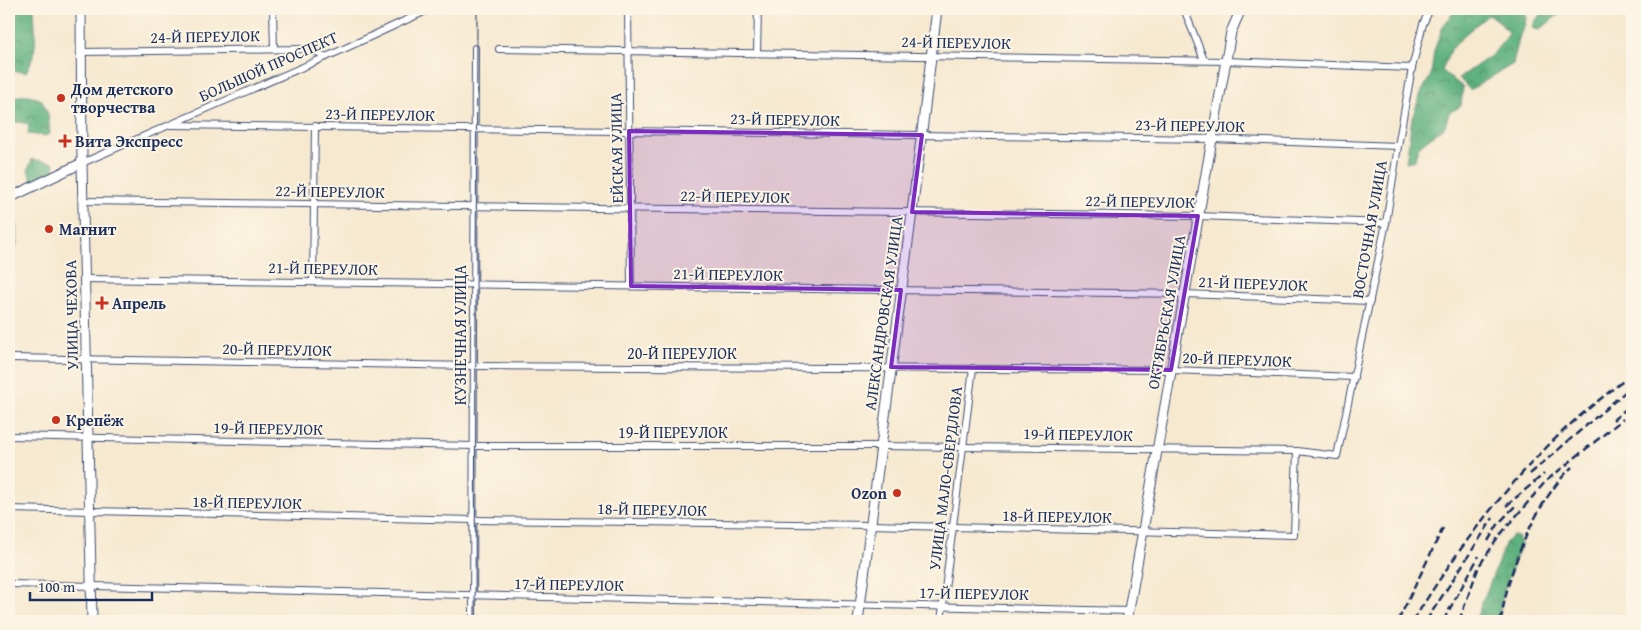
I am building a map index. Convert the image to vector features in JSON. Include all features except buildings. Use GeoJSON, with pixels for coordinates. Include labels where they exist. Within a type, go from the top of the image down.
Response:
{"type":"FeatureCollection","features":[{"type":"Feature","properties":{"kind":"main road","name":"УЛИЦА ЧЕХОВА"},"geometry":{"type":"LineString","coordinates":[[81,9],[82,163],[92,621]]}},
{"type":"Feature","properties":{"kind":"main road","name":"АЛЕКСАНДРОВСКАЯ УЛИЦА"},"geometry":{"type":"LineString","coordinates":[[858,621],[937,9]]}},
{"type":"Feature","properties":{"kind":"main road","name":"ОКТЯБРЬСКАЯ УЛИЦА"},"geometry":{"type":"LineString","coordinates":[[1127,621],[1231,32],[1241,9]]}},
{"type":"Feature","properties":{"kind":"main road","name":"БОЛЬШОЙ ПРОСПЕКТ"},"geometry":{"type":"LineString","coordinates":[[9,198],[82,163]]}},
{"type":"Feature","properties":{"kind":"street"},"geometry":{"type":"LineString","coordinates":[[273,9],[274,49]]}},
{"type":"Feature","properties":{"kind":"street","name":"БОЛЬШОЙ ПРОСПЕКТ"},"geometry":{"type":"LineString","coordinates":[[82,163],[326,57],[430,9]]}},
{"type":"Feature","properties":{"kind":"street","name":"ЕЙСКАЯ УЛИЦА"},"geometry":{"type":"LineString","coordinates":[[628,9],[631,286]]}},
{"type":"Feature","properties":{"kind":"street"},"geometry":{"type":"LineString","coordinates":[[757,53],[758,9]]}},
{"type":"Feature","properties":{"kind":"street"},"geometry":{"type":"LineString","coordinates":[[1184,9],[1204,60]]}},
{"type":"Feature","properties":{"kind":"street","name":"ВОСТОЧНАЯ УЛИЦА"},"geometry":{"type":"LineString","coordinates":[[1336,456],[1386,223],[1412,68],[1423,24],[1430,9]]}},
{"type":"Feature","properties":{"kind":"street","name":"24-Й ПЕРЕУЛОК"},"geometry":{"type":"LineString","coordinates":[[82,52],[304,48],[326,57]]}},
{"type":"Feature","properties":{"kind":"street","name":"КУЗНЕЧНАЯ УЛИЦА"},"geometry":{"type":"LineString","coordinates":[[473,621],[475,48]]}},
{"type":"Feature","properties":{"kind":"street","name":"24-Й ПЕРЕУЛОК"},"geometry":{"type":"LineString","coordinates":[[499,49],[1226,60],[1412,68]]}},
{"type":"Feature","properties":{"kind":"street","name":"23-Й ПЕРЕУЛОК"},"geometry":{"type":"LineString","coordinates":[[171,124],[1212,139],[1398,146]]}},
{"type":"Feature","properties":{"kind":"street"},"geometry":{"type":"LineString","coordinates":[[313,282],[314,126]]}},
{"type":"Feature","properties":{"kind":"street","name":"22-Й ПЕРЕУЛОК"},"geometry":{"type":"LineString","coordinates":[[83,201],[1198,216],[1386,223]]}},
{"type":"Feature","properties":{"kind":"street","name":"21-Й ПЕРЕУЛОК"},"geometry":{"type":"LineString","coordinates":[[85,279],[1185,294],[1370,301]]}},
{"type":"Feature","properties":{"kind":"street","name":"20-Й ПЕРЕУЛОК"},"geometry":{"type":"LineString","coordinates":[[9,358],[474,366],[1171,370],[1354,377]]}},
{"type":"Feature","properties":{"kind":"street","name":"УЛИЦА МАЛО-СВЕРДЛОВА"},"geometry":{"type":"LineString","coordinates":[[941,621],[973,368]]}},
{"type":"Feature","properties":{"kind":"street","name":"19-Й ПЕРЕУЛОК"},"geometry":{"type":"LineString","coordinates":[[9,436],[473,446],[880,446],[1296,450],[1336,456]]}},
{"type":"Feature","properties":{"kind":"street","name":"18-Й ПЕРЕУЛОК"},"geometry":{"type":"LineString","coordinates":[[9,509],[473,520],[870,525],[1294,535],[1296,450]]}},
{"type":"Feature","properties":{"kind":"street","name":"17-Й ПЕРЕУЛОК"},"geometry":{"type":"LineString","coordinates":[[9,584],[1128,611]]}},
{"type":"Feature","properties":{"kind":"highlighted area"},"geometry":{"type":"Polygon","coordinates":[[[629,131],[922,135],[912,212],[1198,216],[1171,370],[891,367],[901,290],[631,286],[629,131]]]}},
{"type":"Feature","properties":{"kind":"green space"},"geometry":{"type":"Polygon","coordinates":[[[9,9],[34,9],[35,49],[26,72],[9,71],[9,9]]]}},
{"type":"Feature","properties":{"kind":"green space"},"geometry":{"type":"Polygon","coordinates":[[[1456,9],[1529,9],[1513,64],[1470,90],[1459,78],[1492,55],[1509,34],[1498,20],[1488,15],[1463,36],[1450,51],[1442,71],[1463,87],[1461,106],[1449,113],[1445,126],[1418,147],[1415,160],[1406,162],[1412,118],[1421,93],[1431,75],[1434,51],[1443,26],[1456,9]]]}},
{"type":"Feature","properties":{"kind":"green space"},"geometry":{"type":"Polygon","coordinates":[[[1545,9],[1566,9],[1539,30],[1532,28],[1536,20],[1545,9]]]}},
{"type":"Feature","properties":{"kind":"green space"},"geometry":{"type":"Polygon","coordinates":[[[29,95],[42,100],[48,114],[50,134],[44,136],[28,134],[29,124],[19,122],[9,124],[9,97],[29,95]]]}},
{"type":"Feature","properties":{"kind":"green space"},"geometry":{"type":"Polygon","coordinates":[[[32,159],[54,163],[55,172],[32,181],[28,170],[32,159]]]}},
{"type":"Feature","properties":{"kind":"green space"},"geometry":{"type":"Polygon","coordinates":[[[9,211],[15,220],[18,230],[14,251],[9,251],[9,211]]]}},
{"type":"Feature","properties":{"kind":"green space"},"geometry":{"type":"Polygon","coordinates":[[[1513,535],[1518,537],[1521,544],[1504,591],[1498,621],[1475,621],[1506,542],[1513,535]]]}},
{"type":"Feature","properties":{"kind":"tram line"},"geometry":{"type":"LineString","coordinates":[[475,621],[477,9]]}},
{"type":"Feature","properties":{"kind":"railway"},"geometry":{"type":"LineString","coordinates":[[1413,621],[1466,541],[1506,491],[1573,422],[1632,374]]}},
{"type":"Feature","properties":{"kind":"railway"},"geometry":{"type":"LineString","coordinates":[[1530,474],[1632,386]]}},
{"type":"Feature","properties":{"kind":"railway"},"geometry":{"type":"LineString","coordinates":[[1613,420],[1632,404]]}},
{"type":"Feature","properties":{"kind":"railway"},"geometry":{"type":"LineString","coordinates":[[1459,621],[1479,566],[1500,535],[1546,481],[1623,419]]}},
{"type":"Feature","properties":{"kind":"railway"},"geometry":{"type":"LineString","coordinates":[[1501,621],[1509,581],[1525,539],[1546,499],[1572,467]]}},
{"type":"Feature","properties":{"kind":"railway"},"geometry":{"type":"LineString","coordinates":[[1506,506],[1544,474]]}},
{"type":"Feature","properties":{"kind":"railway"},"geometry":{"type":"LineString","coordinates":[[1488,541],[1499,523],[1517,504]]}},
{"type":"Feature","properties":{"kind":"railway"},"geometry":{"type":"LineString","coordinates":[[1426,621],[1493,518]]}},
{"type":"Feature","properties":{"kind":"railway"},"geometry":{"type":"LineString","coordinates":[[1398,621],[1443,528]]}},
{"type":"Feature","properties":{"kind":"railway"},"geometry":{"type":"LineString","coordinates":[[1443,621],[1479,556]]}},
{"type":"Feature","properties":{"kind":"place","name":"Дом детского творчества"},"geometry":{"type":"Point","coordinates":[61,98]}},
{"type":"Feature","properties":{"kind":"place","name":"Вита Экспресс"},"geometry":{"type":"Point","coordinates":[65,141]}},
{"type":"Feature","properties":{"kind":"place","name":"Магнит"},"geometry":{"type":"Point","coordinates":[49,229]}},
{"type":"Feature","properties":{"kind":"place","name":"Апрель"},"geometry":{"type":"Point","coordinates":[102,303]}},
{"type":"Feature","properties":{"kind":"place","name":"Крепёж"},"geometry":{"type":"Point","coordinates":[56,420]}},
{"type":"Feature","properties":{"kind":"place","name":"Ozon"},"geometry":{"type":"Point","coordinates":[897,493]}}]}
